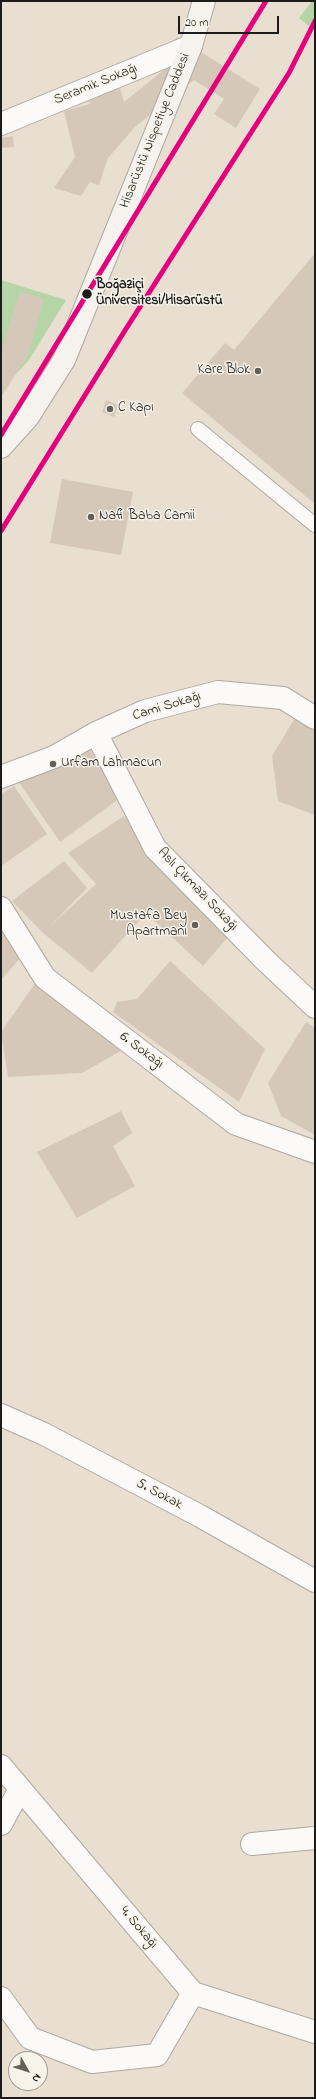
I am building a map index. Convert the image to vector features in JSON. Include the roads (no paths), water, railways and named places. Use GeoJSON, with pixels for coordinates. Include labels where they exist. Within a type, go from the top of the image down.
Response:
{"type":"FeatureCollection","features":[{"type":"Feature","properties":{"kind":"main road","name":"Hisarüstü Nispetiye Caddesi"},"geometry":{"type":"LineString","coordinates":[[1,447],[28,417],[64,360],[190,46],[204,1]]}},
{"type":"Feature","properties":{"kind":"street","name":"Seramik Sokağı"},"geometry":{"type":"LineString","coordinates":[[1,124],[190,46]]}},
{"type":"Feature","properties":{"kind":"street","name":"Cami Sokağı"},"geometry":{"type":"LineString","coordinates":[[1,777],[54,757],[96,732],[145,711],[218,692],[283,698],[315,718]]}},
{"type":"Feature","properties":{"kind":"street","name":"Aslı Çıkmazı Sokağı"},"geometry":{"type":"LineString","coordinates":[[96,732],[156,848],[266,961],[315,1007]]}},
{"type":"Feature","properties":{"kind":"street","name":"6. Sokağı"},"geometry":{"type":"LineString","coordinates":[[1,908],[45,978],[236,1124],[315,1152]]}},
{"type":"Feature","properties":{"kind":"street","name":"5. Sokak"},"geometry":{"type":"LineString","coordinates":[[1,1414],[44,1434],[200,1516],[315,1581]]}},
{"type":"Feature","properties":{"kind":"street","name":"4. Sokağı"},"geometry":{"type":"LineString","coordinates":[[1,1766],[193,1993]]}},
{"type":"Feature","properties":{"kind":"street"},"geometry":{"type":"LineString","coordinates":[[1,1824],[20,1789]]}},
{"type":"Feature","properties":{"kind":"street"},"geometry":{"type":"LineString","coordinates":[[252,1844],[315,1838]]}},
{"type":"Feature","properties":{"kind":"street"},"geometry":{"type":"LineString","coordinates":[[1,1998],[30,2038],[92,2062],[157,2055],[193,1993],[315,2032]]}},
{"type":"Feature","properties":{"kind":"lane"},"geometry":{"type":"LineString","coordinates":[[198,429],[315,525]]}},
{"type":"Feature","properties":{"kind":"place","name":"Boğaziçi Üniversitesi/Hisarüstü"},"geometry":{"type":"Point","coordinates":[87,294]}},
{"type":"Feature","properties":{"kind":"place","name":"Kare Blok"},"geometry":{"type":"Point","coordinates":[258,371]}},
{"type":"Feature","properties":{"kind":"place","name":"C Kapı"},"geometry":{"type":"Point","coordinates":[110,409]}},
{"type":"Feature","properties":{"kind":"place","name":"Nafi Baba Camii"},"geometry":{"type":"Point","coordinates":[91,517]}},
{"type":"Feature","properties":{"kind":"place","name":"Urfam Lahmacun"},"geometry":{"type":"Point","coordinates":[53,764]}},
{"type":"Feature","properties":{"kind":"place","name":"Mustafa Bey Apartmanı"},"geometry":{"type":"Point","coordinates":[195,925]}}]}
